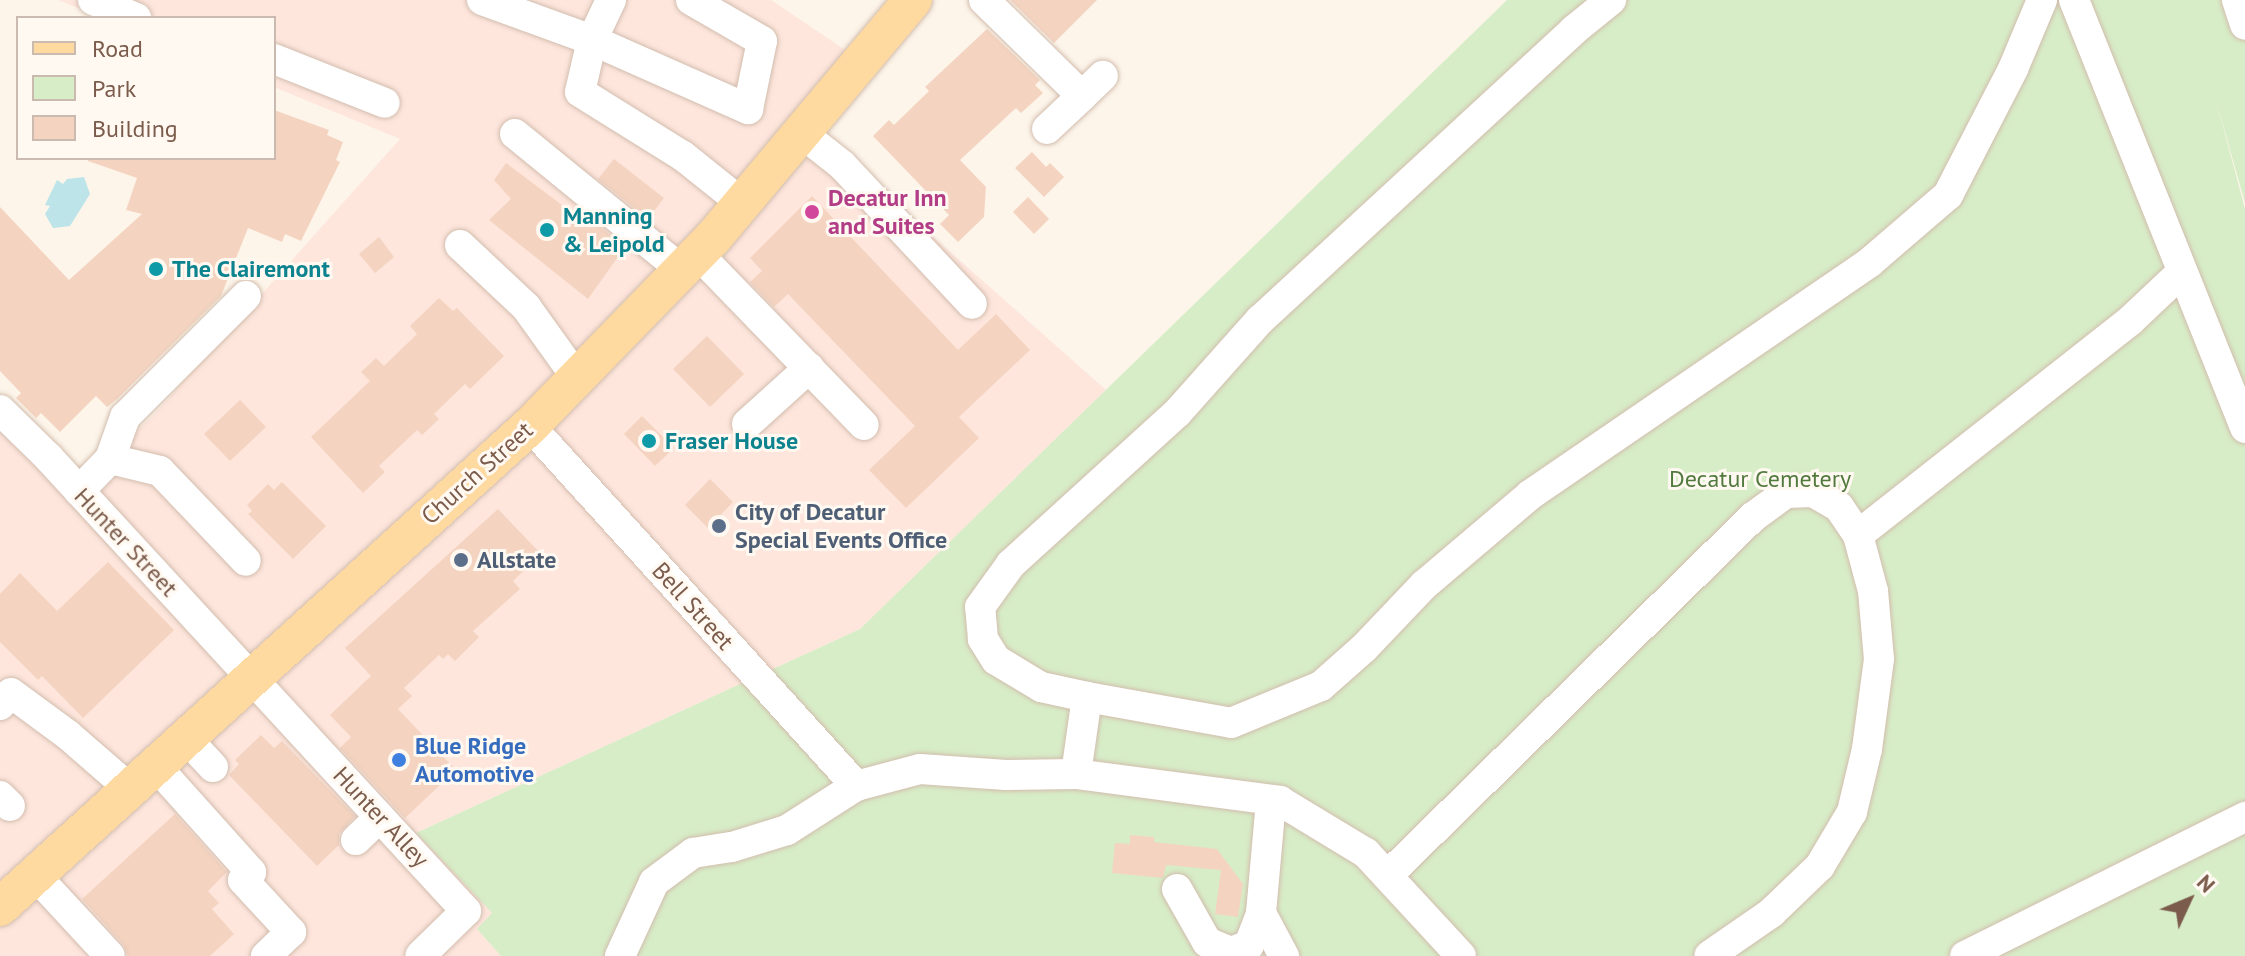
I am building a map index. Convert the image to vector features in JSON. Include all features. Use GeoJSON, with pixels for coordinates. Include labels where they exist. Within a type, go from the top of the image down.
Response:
{"type":"FeatureCollection","features":[{"type":"Feature","properties":{"kind":"main road","name":"Church Street"},"geometry":{"type":"LineString","coordinates":[[0,907],[530,426],[743,204],[804,135],[913,0]]}},
{"type":"Feature","properties":{"kind":"street"},"geometry":{"type":"LineString","coordinates":[[93,0],[131,16]]}},
{"type":"Feature","properties":{"kind":"street"},"geometry":{"type":"LineString","coordinates":[[482,0],[592,40],[748,109],[762,41],[691,0]]}},
{"type":"Feature","properties":{"kind":"street"},"geometry":{"type":"LineString","coordinates":[[611,0],[592,40],[580,92],[683,156],[743,204]]}},
{"type":"Feature","properties":{"kind":"street"},"geometry":{"type":"LineString","coordinates":[[984,0],[1092,86],[1047,129]]}},
{"type":"Feature","properties":{"kind":"street"},"geometry":{"type":"LineString","coordinates":[[1611,0],[1574,30],[1260,320],[1177,413],[1011,564],[980,607],[983,639],[996,660],[1016,675],[1041,687],[1231,723],[1321,686],[1364,648],[1424,585],[1530,495],[1716,366],[1767,336],[1870,262],[1948,195],[2013,69],[2042,0]]}},
{"type":"Feature","properties":{"kind":"street"},"geometry":{"type":"LineString","coordinates":[[2074,0],[2245,428]]}},
{"type":"Feature","properties":{"kind":"street"},"geometry":{"type":"LineString","coordinates":[[2237,0],[2245,25]]}},
{"type":"Feature","properties":{"kind":"street"},"geometry":{"type":"LineString","coordinates":[[276,60],[385,103]]}},
{"type":"Feature","properties":{"kind":"street"},"geometry":{"type":"LineString","coordinates":[[515,134],[690,262],[809,368],[864,425]]}},
{"type":"Feature","properties":{"kind":"street"},"geometry":{"type":"LineString","coordinates":[[804,135],[842,165],[972,304]]}},
{"type":"Feature","properties":{"kind":"street"},"geometry":{"type":"LineString","coordinates":[[460,245],[526,307],[577,378]]}},
{"type":"Feature","properties":{"kind":"street"},"geometry":{"type":"LineString","coordinates":[[1858,535],[2131,320],[2182,272]]}},
{"type":"Feature","properties":{"kind":"street"},"geometry":{"type":"LineString","coordinates":[[79,491],[110,459],[125,417],[246,296]]}},
{"type":"Feature","properties":{"kind":"street"},"geometry":{"type":"LineString","coordinates":[[747,424],[809,368]]}},
{"type":"Feature","properties":{"kind":"street","name":"Hunter Street"},"geometry":{"type":"LineString","coordinates":[[0,410],[48,457],[251,676]]}},
{"type":"Feature","properties":{"kind":"street","name":"Bell Street"},"geometry":{"type":"LineString","coordinates":[[530,426],[856,786]]}},
{"type":"Feature","properties":{"kind":"street"},"geometry":{"type":"LineString","coordinates":[[110,459],[160,471],[246,561]]}},
{"type":"Feature","properties":{"kind":"street"},"geometry":{"type":"LineString","coordinates":[[1388,875],[1753,517],[1786,493],[1813,492],[1839,507],[1858,535],[1873,591],[1879,659],[1877,694],[1852,812],[1820,866],[1771,913],[1709,956]]}},
{"type":"Feature","properties":{"kind":"street","name":"Hunter Alley"},"geometry":{"type":"LineString","coordinates":[[251,676],[466,911],[434,951]]}},
{"type":"Feature","properties":{"kind":"street"},"geometry":{"type":"LineString","coordinates":[[4,693],[68,735],[142,776],[251,872],[243,880],[291,932],[266,956]]}},
{"type":"Feature","properties":{"kind":"street"},"geometry":{"type":"LineString","coordinates":[[1076,774],[1087,697]]}},
{"type":"Feature","properties":{"kind":"street"},"geometry":{"type":"LineString","coordinates":[[185,737],[213,767]]}},
{"type":"Feature","properties":{"kind":"street"},"geometry":{"type":"LineString","coordinates":[[620,956],[654,882],[693,853],[732,847],[787,830],[856,786],[920,769],[1006,775],[1076,774],[1280,801],[1366,853],[1461,956]]}},
{"type":"Feature","properties":{"kind":"street"},"geometry":{"type":"LineString","coordinates":[[1177,889],[1207,942],[1231,952],[1249,945],[1261,913],[1271,800]]}},
{"type":"Feature","properties":{"kind":"street"},"geometry":{"type":"LineString","coordinates":[[356,840],[380,817]]}},
{"type":"Feature","properties":{"kind":"street"},"geometry":{"type":"LineString","coordinates":[[1965,956],[2245,817]]}},
{"type":"Feature","properties":{"kind":"street"},"geometry":{"type":"LineString","coordinates":[[35,875],[110,956]]}},
{"type":"Feature","properties":{"kind":"street"},"geometry":{"type":"LineString","coordinates":[[1261,913],[1284,956]]}},
{"type":"Feature","properties":{"kind":"shaded area"},"geometry":{"type":"Polygon","coordinates":[[[58,0],[771,0],[866,64],[816,133],[1106,390],[860,629],[416,833],[493,913],[477,929],[501,956],[0,956],[0,409],[74,480],[152,417],[400,139],[276,88],[276,16],[98,16],[58,0]]]}},
{"type":"Feature","properties":{"kind":"green space","name":"Decatur Cemetery"},"geometry":{"type":"Polygon","coordinates":[[[1507,0],[2245,0],[2245,203],[2216,100],[2245,209],[2245,956],[501,956],[477,929],[492,913],[416,833],[860,629],[1507,0]]]}},
{"type":"Feature","properties":{"kind":"water"},"geometry":{"type":"Polygon","coordinates":[[[84,177],[90,194],[70,226],[53,228],[45,214],[50,206],[45,205],[57,180],[63,184],[67,179],[84,177]]]}},
{"type":"Feature","properties":{"kind":"building"},"geometry":{"type":"Polygon","coordinates":[[[1010,0],[1097,0],[1054,43],[1010,0]]]}},
{"type":"Feature","properties":{"kind":"building"},"geometry":{"type":"Polygon","coordinates":[[[987,29],[1040,80],[1035,85],[1043,93],[1021,113],[1016,108],[960,160],[986,187],[984,217],[958,242],[940,224],[949,215],[873,136],[889,120],[894,125],[929,91],[925,87],[987,29]]]}},
{"type":"Feature","properties":{"kind":"building","name":"The Clairemont"},"geometry":{"type":"Polygon","coordinates":[[[276,111],[329,130],[327,135],[343,142],[336,160],[340,162],[301,241],[285,234],[282,242],[248,228],[221,296],[117,399],[107,407],[96,396],[60,432],[41,413],[36,418],[16,398],[21,393],[0,371],[0,207],[69,280],[142,214],[126,210],[137,178],[88,161],[276,160],[276,111]]]}},
{"type":"Feature","properties":{"kind":"building"},"geometry":{"type":"Polygon","coordinates":[[[1032,152],[1046,167],[1050,163],[1064,177],[1044,197],[1015,168],[1032,152]]]}},
{"type":"Feature","properties":{"kind":"building"},"geometry":{"type":"Polygon","coordinates":[[[614,159],[664,198],[648,219],[598,179],[614,159]]]}},
{"type":"Feature","properties":{"kind":"building","name":"Manning & Leipold"},"geometry":{"type":"Polygon","coordinates":[[[506,163],[578,217],[581,211],[625,247],[588,299],[489,220],[511,199],[494,180],[506,163]]]}},
{"type":"Feature","properties":{"kind":"building"},"geometry":{"type":"Polygon","coordinates":[[[812,196],[958,350],[996,314],[1030,350],[959,417],[979,438],[906,508],[869,470],[915,426],[788,294],[774,307],[750,282],[762,271],[750,258],[812,196]]]}},
{"type":"Feature","properties":{"kind":"building"},"geometry":{"type":"Polygon","coordinates":[[[1028,197],[1049,219],[1034,234],[1013,212],[1028,197]]]}},
{"type":"Feature","properties":{"kind":"building"},"geometry":{"type":"Polygon","coordinates":[[[379,237],[394,257],[375,273],[359,254],[379,237]]]}},
{"type":"Feature","properties":{"kind":"building"},"geometry":{"type":"Polygon","coordinates":[[[439,298],[453,311],[457,308],[504,356],[470,389],[465,384],[434,414],[439,419],[422,435],[417,430],[379,466],[385,472],[363,493],[311,437],[370,381],[361,372],[376,358],[384,366],[417,334],[410,326],[439,298]]]}},
{"type":"Feature","properties":{"kind":"building"},"geometry":{"type":"Polygon","coordinates":[[[707,336],[744,374],[710,407],[673,369],[707,336]]]}},
{"type":"Feature","properties":{"kind":"building"},"geometry":{"type":"Polygon","coordinates":[[[240,400],[266,427],[230,461],[204,434],[240,400]]]}},
{"type":"Feature","properties":{"kind":"building","name":"Fraser House"},"geometry":{"type":"Polygon","coordinates":[[[642,416],[674,448],[655,466],[624,434],[642,416]]]}},
{"type":"Feature","properties":{"kind":"building"},"geometry":{"type":"Polygon","coordinates":[[[710,479],[733,502],[708,528],[685,505],[710,479]]]}},
{"type":"Feature","properties":{"kind":"building"},"geometry":{"type":"Polygon","coordinates":[[[282,482],[326,526],[293,559],[248,514],[252,511],[247,505],[268,484],[274,490],[282,482]]]}},
{"type":"Feature","properties":{"kind":"building"},"geometry":{"type":"Polygon","coordinates":[[[498,509],[541,554],[513,581],[520,589],[473,631],[479,637],[455,661],[448,654],[443,659],[439,655],[404,688],[412,696],[398,709],[456,770],[405,818],[340,748],[351,737],[330,715],[371,676],[345,648],[498,509]]]}},
{"type":"Feature","properties":{"kind":"building"},"geometry":{"type":"Polygon","coordinates":[[[108,562],[174,630],[83,718],[42,676],[38,680],[0,642],[0,594],[20,573],[57,611],[108,562]]]}},
{"type":"Feature","properties":{"kind":"building"},"geometry":{"type":"Polygon","coordinates":[[[261,735],[274,748],[282,741],[355,816],[339,834],[339,845],[317,866],[229,775],[239,764],[235,760],[261,735]]]}},
{"type":"Feature","properties":{"kind":"building"},"geometry":{"type":"Polygon","coordinates":[[[175,814],[227,872],[208,891],[219,903],[212,909],[234,934],[210,956],[128,956],[123,944],[82,899],[175,814]]]}},
{"type":"Feature","properties":{"kind":"building"},"geometry":{"type":"Polygon","coordinates":[[[1130,835],[1154,837],[1154,842],[1217,849],[1243,884],[1238,917],[1215,914],[1221,870],[1166,865],[1163,878],[1112,873],[1115,843],[1130,844],[1130,835]]]}},
{"type":"Feature","properties":{"kind":"place","name":"Decatur Inn and Suites"},"geometry":{"type":"Point","coordinates":[812,212]}},
{"type":"Feature","properties":{"kind":"place","name":"Manning & Leipold"},"geometry":{"type":"Point","coordinates":[547,230]}},
{"type":"Feature","properties":{"kind":"place","name":"The Clairemont"},"geometry":{"type":"Point","coordinates":[156,269]}},
{"type":"Feature","properties":{"kind":"place","name":"Fraser House"},"geometry":{"type":"Point","coordinates":[649,441]}},
{"type":"Feature","properties":{"kind":"place","name":"City of Decatur Special Events Office"},"geometry":{"type":"Point","coordinates":[719,526]}},
{"type":"Feature","properties":{"kind":"place","name":"Allstate"},"geometry":{"type":"Point","coordinates":[461,560]}},
{"type":"Feature","properties":{"kind":"place","name":"Blue Ridge Automotive"},"geometry":{"type":"Point","coordinates":[399,760]}}]}
